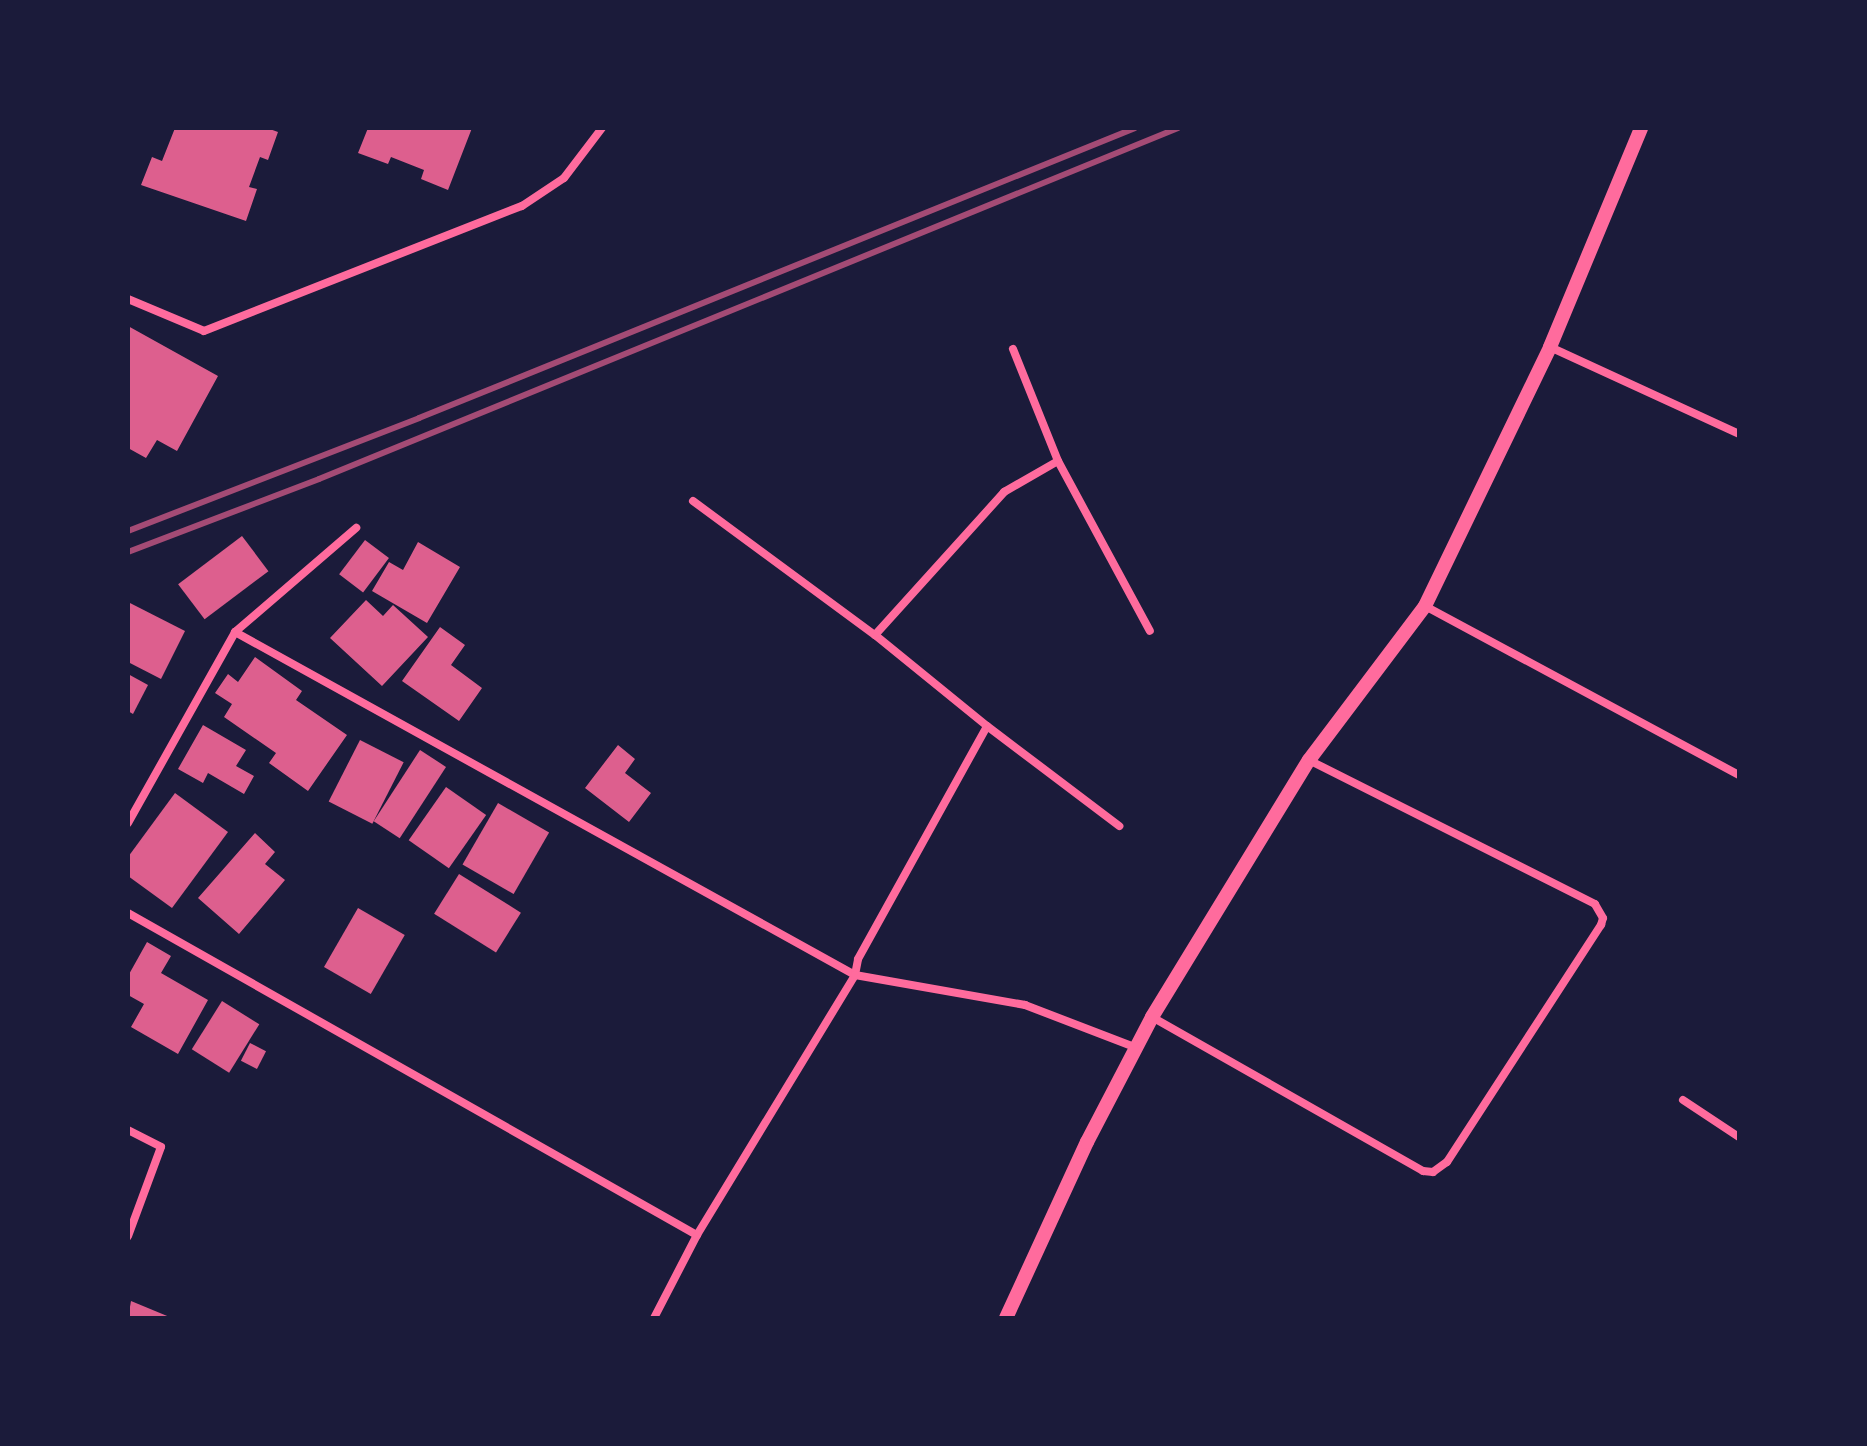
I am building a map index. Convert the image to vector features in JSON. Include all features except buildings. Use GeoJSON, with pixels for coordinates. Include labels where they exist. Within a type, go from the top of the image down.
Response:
{"type":"FeatureCollection","features":[{"type":"Feature","properties":{"kind":"street"},"geometry":{"type":"LineString","coordinates":[[128,299],[204,331],[522,206],[564,178],[602,128]]}},
{"type":"Feature","properties":{"kind":"street"},"geometry":{"type":"LineString","coordinates":[[1006,1318],[1087,1142],[1152,1017],[1309,760],[1425,606],[1550,347],[1641,128]]}},
{"type":"Feature","properties":{"kind":"street"},"geometry":{"type":"LineString","coordinates":[[1550,347],[1739,434]]}},
{"type":"Feature","properties":{"kind":"street"},"geometry":{"type":"LineString","coordinates":[[1013,349],[1058,461],[1150,631]]}},
{"type":"Feature","properties":{"kind":"street"},"geometry":{"type":"LineString","coordinates":[[875,635],[1004,492],[1058,461]]}},
{"type":"Feature","properties":{"kind":"street"},"geometry":{"type":"LineString","coordinates":[[693,501],[875,635],[987,726],[1119,826]]}},
{"type":"Feature","properties":{"kind":"street"},"geometry":{"type":"LineString","coordinates":[[128,823],[235,632],[356,528]]}},
{"type":"Feature","properties":{"kind":"street"},"geometry":{"type":"LineString","coordinates":[[1425,606],[1739,775]]}},
{"type":"Feature","properties":{"kind":"street"},"geometry":{"type":"LineString","coordinates":[[235,632],[855,975],[1025,1005],[1137,1048]]}},
{"type":"Feature","properties":{"kind":"street"},"geometry":{"type":"LineString","coordinates":[[654,1318],[697,1235],[855,975],[858,959],[987,726]]}},
{"type":"Feature","properties":{"kind":"street"},"geometry":{"type":"LineString","coordinates":[[1152,1017],[1423,1171],[1433,1172],[1447,1162],[1601,925],[1603,918],[1595,904],[1309,760]]}},
{"type":"Feature","properties":{"kind":"street"},"geometry":{"type":"LineString","coordinates":[[128,913],[697,1235]]}},
{"type":"Feature","properties":{"kind":"street"},"geometry":{"type":"LineString","coordinates":[[1683,1100],[1739,1137]]}},
{"type":"Feature","properties":{"kind":"street"},"geometry":{"type":"LineString","coordinates":[[128,1130],[161,1147],[128,1236]]}},
{"type":"Feature","properties":{"kind":"railway"},"geometry":{"type":"LineString","coordinates":[[128,531],[419,418],[1135,128]]}},
{"type":"Feature","properties":{"kind":"railway"},"geometry":{"type":"LineString","coordinates":[[128,552],[319,479],[1178,128]]}}]}
